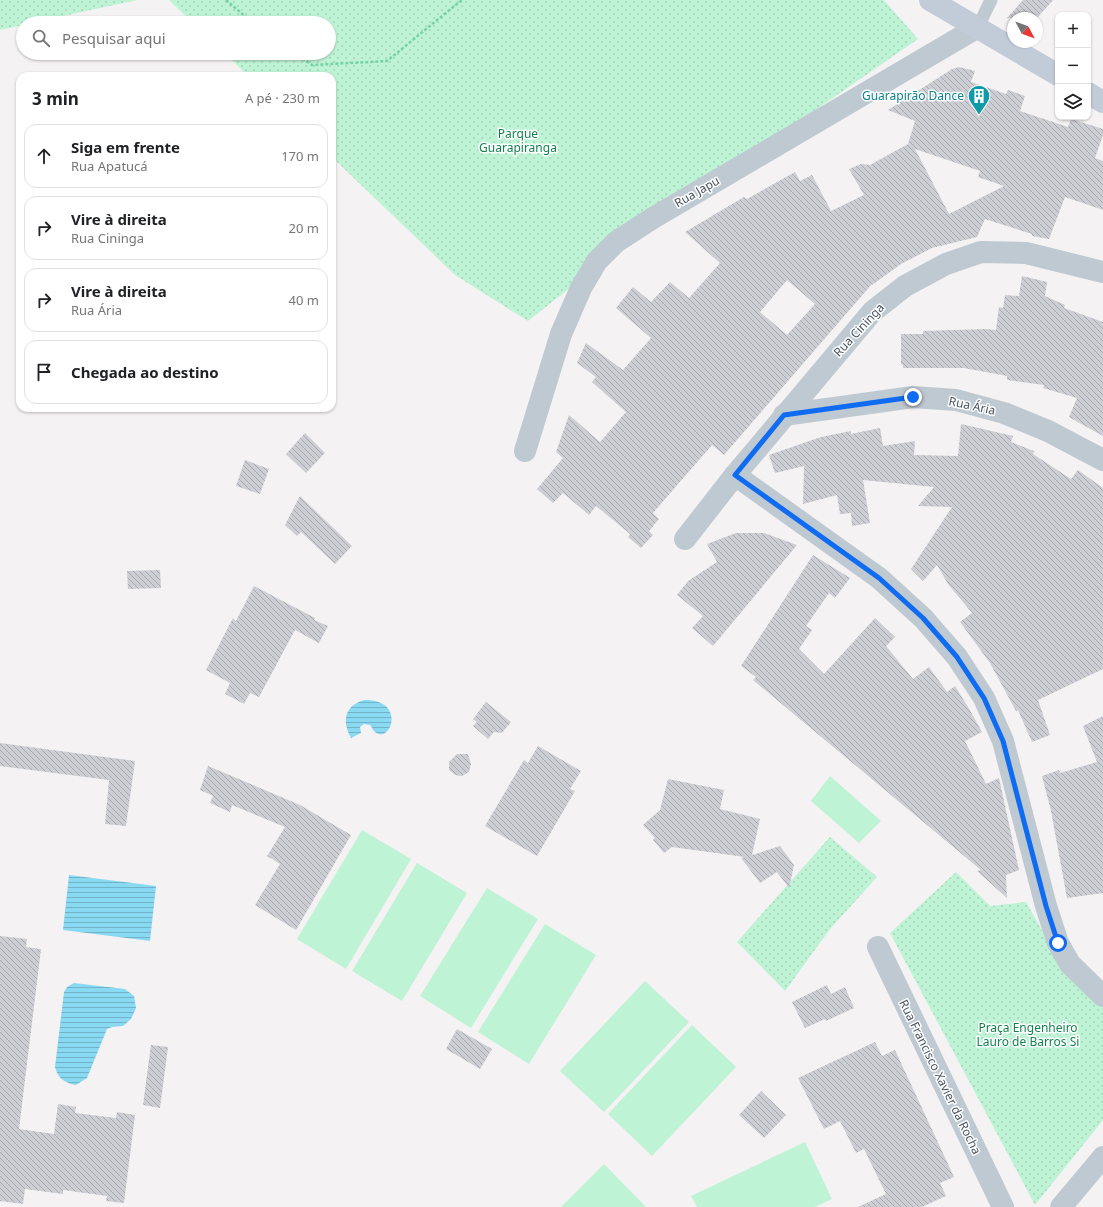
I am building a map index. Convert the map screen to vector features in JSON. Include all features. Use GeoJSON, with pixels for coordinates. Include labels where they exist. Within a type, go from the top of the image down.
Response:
{"type":"FeatureCollection","features":[{"type":"Feature","properties":{"kind":"main road"},"geometry":{"type":"LineString","coordinates":[[930,0],[1055,73]]}},
{"type":"Feature","properties":{"kind":"main road"},"geometry":{"type":"LineString","coordinates":[[1091,95],[1103,102]]}},
{"type":"Feature","properties":{"kind":"street","name":"Rua Japu"},"geometry":{"type":"LineString","coordinates":[[525,451],[561,334],[580,288],[597,261],[616,242],[653,218],[978,27]]}},
{"type":"Feature","properties":{"kind":"street","name":"Rua Cininga"},"geometry":{"type":"LineString","coordinates":[[685,539],[784,415],[872,312],[905,286],[946,264],[981,252],[1026,253],[1103,272]]}},
{"type":"Feature","properties":{"kind":"street","name":"Rua Ária"},"geometry":{"type":"LineString","coordinates":[[784,415],[913,397],[956,400],[1004,413],[1048,431],[1103,460]]}},
{"type":"Feature","properties":{"kind":"street"},"geometry":{"type":"LineString","coordinates":[[735,475],[879,578],[923,618],[957,657],[984,698],[1003,741],[1046,906],[1058,943],[1070,964],[1103,996]]}},
{"type":"Feature","properties":{"kind":"street","name":"Rua Francisco Xavier da Rocha"},"geometry":{"type":"LineString","coordinates":[[878,947],[1003,1207]]}},
{"type":"Feature","properties":{"kind":"street"},"geometry":{"type":"LineString","coordinates":[[1061,1207],[1103,1157]]}},
{"type":"Feature","properties":{"kind":"lane"},"geometry":{"type":"LineString","coordinates":[[978,27],[991,0]]}},
{"type":"Feature","properties":{"kind":"path"},"geometry":{"type":"LineString","coordinates":[[226,0],[245,16]]}},
{"type":"Feature","properties":{"kind":"path"},"geometry":{"type":"LineString","coordinates":[[304,60],[312,65],[387,61],[463,0]]}},
{"type":"Feature","properties":{"kind":"green space"},"geometry":{"type":"Polygon","coordinates":[[[0,0],[137,0],[63,16],[16,16],[16,27],[0,30],[0,0]]]}},
{"type":"Feature","properties":{"kind":"green space","name":"Parque Guarapiranga"},"geometry":{"type":"Polygon","coordinates":[[[169,0],[884,0],[918,39],[651,224],[528,321],[455,275],[336,161],[336,72],[244,72],[232,60],[336,60],[336,16],[186,16],[169,0]]]}},
{"type":"Feature","properties":{"kind":"green space"},"geometry":{"type":"Polygon","coordinates":[[[830,776],[881,821],[859,843],[811,801],[830,776]]]}},
{"type":"Feature","properties":{"kind":"green space"},"geometry":{"type":"Polygon","coordinates":[[[362,830],[411,859],[346,969],[297,939],[362,830]]]}},
{"type":"Feature","properties":{"kind":"green space"},"geometry":{"type":"Polygon","coordinates":[[[830,837],[877,877],[830,929],[785,991],[737,942],[830,837]]]}},
{"type":"Feature","properties":{"kind":"green space"},"geometry":{"type":"Polygon","coordinates":[[[417,863],[467,893],[402,1001],[352,971],[417,863]]]}},
{"type":"Feature","properties":{"kind":"green space","name":"Praça Engenheiro Lauro de Barros Si"},"geometry":{"type":"Polygon","coordinates":[[[956,872],[990,906],[1026,902],[1056,955],[1103,1006],[1103,1120],[1035,1205],[890,933],[956,872]]]}},
{"type":"Feature","properties":{"kind":"green space"},"geometry":{"type":"Polygon","coordinates":[[[487,888],[538,919],[471,1028],[420,996],[487,888]]]}},
{"type":"Feature","properties":{"kind":"green space"},"geometry":{"type":"Polygon","coordinates":[[[545,924],[596,955],[529,1064],[478,1032],[545,924]]]}},
{"type":"Feature","properties":{"kind":"green space"},"geometry":{"type":"Polygon","coordinates":[[[645,981],[689,1022],[604,1112],[560,1071],[645,981]]]}},
{"type":"Feature","properties":{"kind":"green space"},"geometry":{"type":"Polygon","coordinates":[[[692,1025],[736,1067],[652,1156],[608,1114],[692,1025]]]}},
{"type":"Feature","properties":{"kind":"green space"},"geometry":{"type":"Polygon","coordinates":[[[805,1142],[832,1199],[815,1207],[697,1207],[691,1196],[805,1142]]]}},
{"type":"Feature","properties":{"kind":"green space"},"geometry":{"type":"Polygon","coordinates":[[[604,1164],[646,1207],[561,1207],[604,1164]]]}},
{"type":"Feature","properties":{"kind":"water"},"geometry":{"type":"Polygon","coordinates":[[[364,700],[377,702],[386,706],[391,713],[392,720],[390,727],[386,732],[381,734],[374,731],[370,725],[364,724],[360,727],[361,733],[351,738],[346,726],[347,715],[352,706],[364,700]]]}},
{"type":"Feature","properties":{"kind":"water"},"geometry":{"type":"Polygon","coordinates":[[[69,875],[156,886],[150,941],[63,930],[69,875]]]}},
{"type":"Feature","properties":{"kind":"water"},"geometry":{"type":"Polygon","coordinates":[[[74,983],[125,989],[134,996],[136,1008],[131,1019],[123,1026],[107,1029],[87,1078],[76,1085],[62,1080],[55,1067],[64,992],[67,987],[74,983]]]}},
{"type":"Feature","properties":{"kind":"building"},"geometry":{"type":"Polygon","coordinates":[[[1023,0],[1053,0],[1042,12],[1012,12],[1023,0]]]}},
{"type":"Feature","properties":{"kind":"building"},"geometry":{"type":"Polygon","coordinates":[[[959,67],[975,71],[971,82],[1006,94],[1008,90],[1025,96],[1020,111],[1068,127],[1071,120],[1074,120],[1103,129],[1103,135],[1095,158],[1103,161],[1103,210],[1065,197],[1049,239],[1032,236],[1032,234],[985,219],[977,237],[932,248],[901,264],[872,284],[724,455],[712,445],[653,513],[659,519],[649,531],[653,535],[641,548],[628,537],[630,534],[596,506],[589,515],[563,493],[553,503],[537,489],[563,458],[556,452],[569,415],[600,442],[626,412],[592,382],[596,377],[577,363],[586,343],[623,370],[651,338],[616,308],[633,287],[651,302],[670,282],[689,298],[720,263],[685,232],[744,197],[747,199],[795,172],[800,181],[812,175],[831,211],[864,195],[849,169],[861,164],[870,165],[908,144],[915,121],[888,110],[952,69],[959,67]],[[915,149],[949,214],[1004,186],[978,177],[980,171],[915,149]],[[787,280],[760,312],[787,335],[815,304],[787,280]]]}},
{"type":"Feature","properties":{"kind":"building"},"geometry":{"type":"Polygon","coordinates":[[[1022,276],[1047,282],[1045,296],[1065,305],[1064,308],[1103,322],[1103,436],[1069,417],[1077,398],[1043,388],[1044,385],[1007,380],[1007,376],[964,368],[903,368],[903,365],[901,364],[901,334],[923,334],[923,331],[996,330],[999,307],[1003,308],[1005,295],[1019,296],[1022,276]]]}},
{"type":"Feature","properties":{"kind":"building"},"geometry":{"type":"Polygon","coordinates":[[[961,424],[1013,436],[1011,442],[1034,451],[1033,454],[1071,479],[1078,470],[1103,488],[1103,669],[1038,700],[1050,735],[1032,742],[1018,710],[1016,711],[990,663],[960,622],[972,613],[948,584],[937,565],[923,581],[911,569],[952,507],[918,506],[934,487],[863,480],[870,523],[852,526],[851,513],[840,514],[837,495],[803,504],[804,466],[775,473],[769,455],[821,437],[851,431],[851,434],[880,428],[883,446],[915,441],[914,455],[958,456],[961,424]]]}},
{"type":"Feature","properties":{"kind":"building"},"geometry":{"type":"Polygon","coordinates":[[[305,433],[325,453],[306,473],[286,454],[305,433]]]}},
{"type":"Feature","properties":{"kind":"building"},"geometry":{"type":"Polygon","coordinates":[[[245,460],[269,469],[260,494],[236,486],[245,460]]]}},
{"type":"Feature","properties":{"kind":"building"},"geometry":{"type":"Polygon","coordinates":[[[300,496],[352,546],[335,564],[301,532],[297,536],[285,525],[300,496]]]}},
{"type":"Feature","properties":{"kind":"building"},"geometry":{"type":"Polygon","coordinates":[[[736,533],[764,533],[797,545],[713,646],[692,628],[703,616],[677,595],[688,581],[717,562],[707,544],[736,533]]]}},
{"type":"Feature","properties":{"kind":"building"},"geometry":{"type":"Polygon","coordinates":[[[813,555],[850,578],[835,598],[829,593],[806,626],[812,630],[799,649],[824,674],[875,618],[895,637],[886,646],[913,679],[929,667],[947,692],[955,686],[968,707],[982,732],[965,741],[986,784],[999,778],[1019,870],[1006,875],[1007,898],[977,871],[981,870],[753,680],[756,677],[741,666],[813,555]]]}},
{"type":"Feature","properties":{"kind":"building"},"geometry":{"type":"Polygon","coordinates":[[[160,570],[161,588],[128,589],[127,571],[160,570]]]}},
{"type":"Feature","properties":{"kind":"building"},"geometry":{"type":"Polygon","coordinates":[[[254,586],[315,618],[314,620],[328,626],[319,643],[295,630],[259,697],[250,693],[244,704],[225,694],[230,683],[206,670],[233,618],[236,621],[254,586]]]}},
{"type":"Feature","properties":{"kind":"building"},"geometry":{"type":"Polygon","coordinates":[[[486,702],[511,722],[502,733],[494,732],[488,739],[473,726],[477,722],[473,719],[486,702]]]}},
{"type":"Feature","properties":{"kind":"building"},"geometry":{"type":"Polygon","coordinates":[[[1103,716],[1103,893],[1067,898],[1051,811],[1042,776],[1059,770],[1060,773],[1097,762],[1083,726],[1103,716]]]}},
{"type":"Feature","properties":{"kind":"building"},"geometry":{"type":"Polygon","coordinates":[[[0,743],[135,761],[126,826],[105,824],[109,780],[0,766],[0,743]]]}},
{"type":"Feature","properties":{"kind":"building"},"geometry":{"type":"Polygon","coordinates":[[[538,746],[581,771],[570,789],[575,791],[537,856],[485,826],[524,760],[528,763],[538,746]]]}},
{"type":"Feature","properties":{"kind":"building"},"geometry":{"type":"Polygon","coordinates":[[[457,754],[468,754],[471,764],[469,772],[462,776],[455,775],[449,770],[449,762],[457,754]]]}},
{"type":"Feature","properties":{"kind":"building"},"geometry":{"type":"Polygon","coordinates":[[[208,766],[300,805],[351,835],[296,930],[255,905],[280,864],[267,856],[285,827],[232,805],[230,812],[210,803],[213,796],[200,790],[208,766]]]}},
{"type":"Feature","properties":{"kind":"building"},"geometry":{"type":"Polygon","coordinates":[[[668,779],[724,790],[720,809],[760,819],[752,855],[780,846],[794,865],[789,888],[777,872],[760,883],[741,858],[745,857],[672,847],[664,853],[653,840],[655,838],[643,825],[660,810],[668,779]]]}},
{"type":"Feature","properties":{"kind":"building"},"geometry":{"type":"Polygon","coordinates":[[[0,936],[27,939],[26,947],[41,949],[19,1129],[54,1134],[58,1104],[76,1107],[75,1113],[116,1118],[117,1112],[135,1115],[124,1203],[106,1201],[107,1196],[63,1190],[63,1194],[25,1189],[23,1204],[0,1201],[0,936]]]}},
{"type":"Feature","properties":{"kind":"building"},"geometry":{"type":"Polygon","coordinates":[[[827,985],[831,994],[845,987],[854,1008],[826,1021],[825,1019],[805,1028],[792,1002],[827,985]]]}},
{"type":"Feature","properties":{"kind":"building"},"geometry":{"type":"Polygon","coordinates":[[[457,1029],[492,1049],[480,1069],[446,1049],[457,1029]]]}},
{"type":"Feature","properties":{"kind":"building"},"geometry":{"type":"Polygon","coordinates":[[[875,1042],[882,1056],[895,1050],[954,1177],[940,1183],[946,1196],[922,1207],[858,1207],[886,1194],[864,1149],[856,1153],[840,1121],[824,1129],[798,1078],[875,1042]]]}},
{"type":"Feature","properties":{"kind":"building"},"geometry":{"type":"Polygon","coordinates":[[[151,1045],[168,1047],[160,1108],[143,1105],[151,1045]]]}},
{"type":"Feature","properties":{"kind":"building"},"geometry":{"type":"Polygon","coordinates":[[[761,1091],[786,1115],[764,1138],[739,1115],[761,1091]]]}},
{"type":"Feature","properties":{"kind":"place","name":"Guarapirão Dance"},"geometry":{"type":"Point","coordinates":[979,116]}},
{"type":"Feature","properties":{"kind":"route"},"geometry":{"type":"LineString","coordinates":[[913,397],[784,415],[735,475],[879,578],[923,618],[957,657],[984,698],[1003,741],[1046,906],[1058,943]]}}]}
